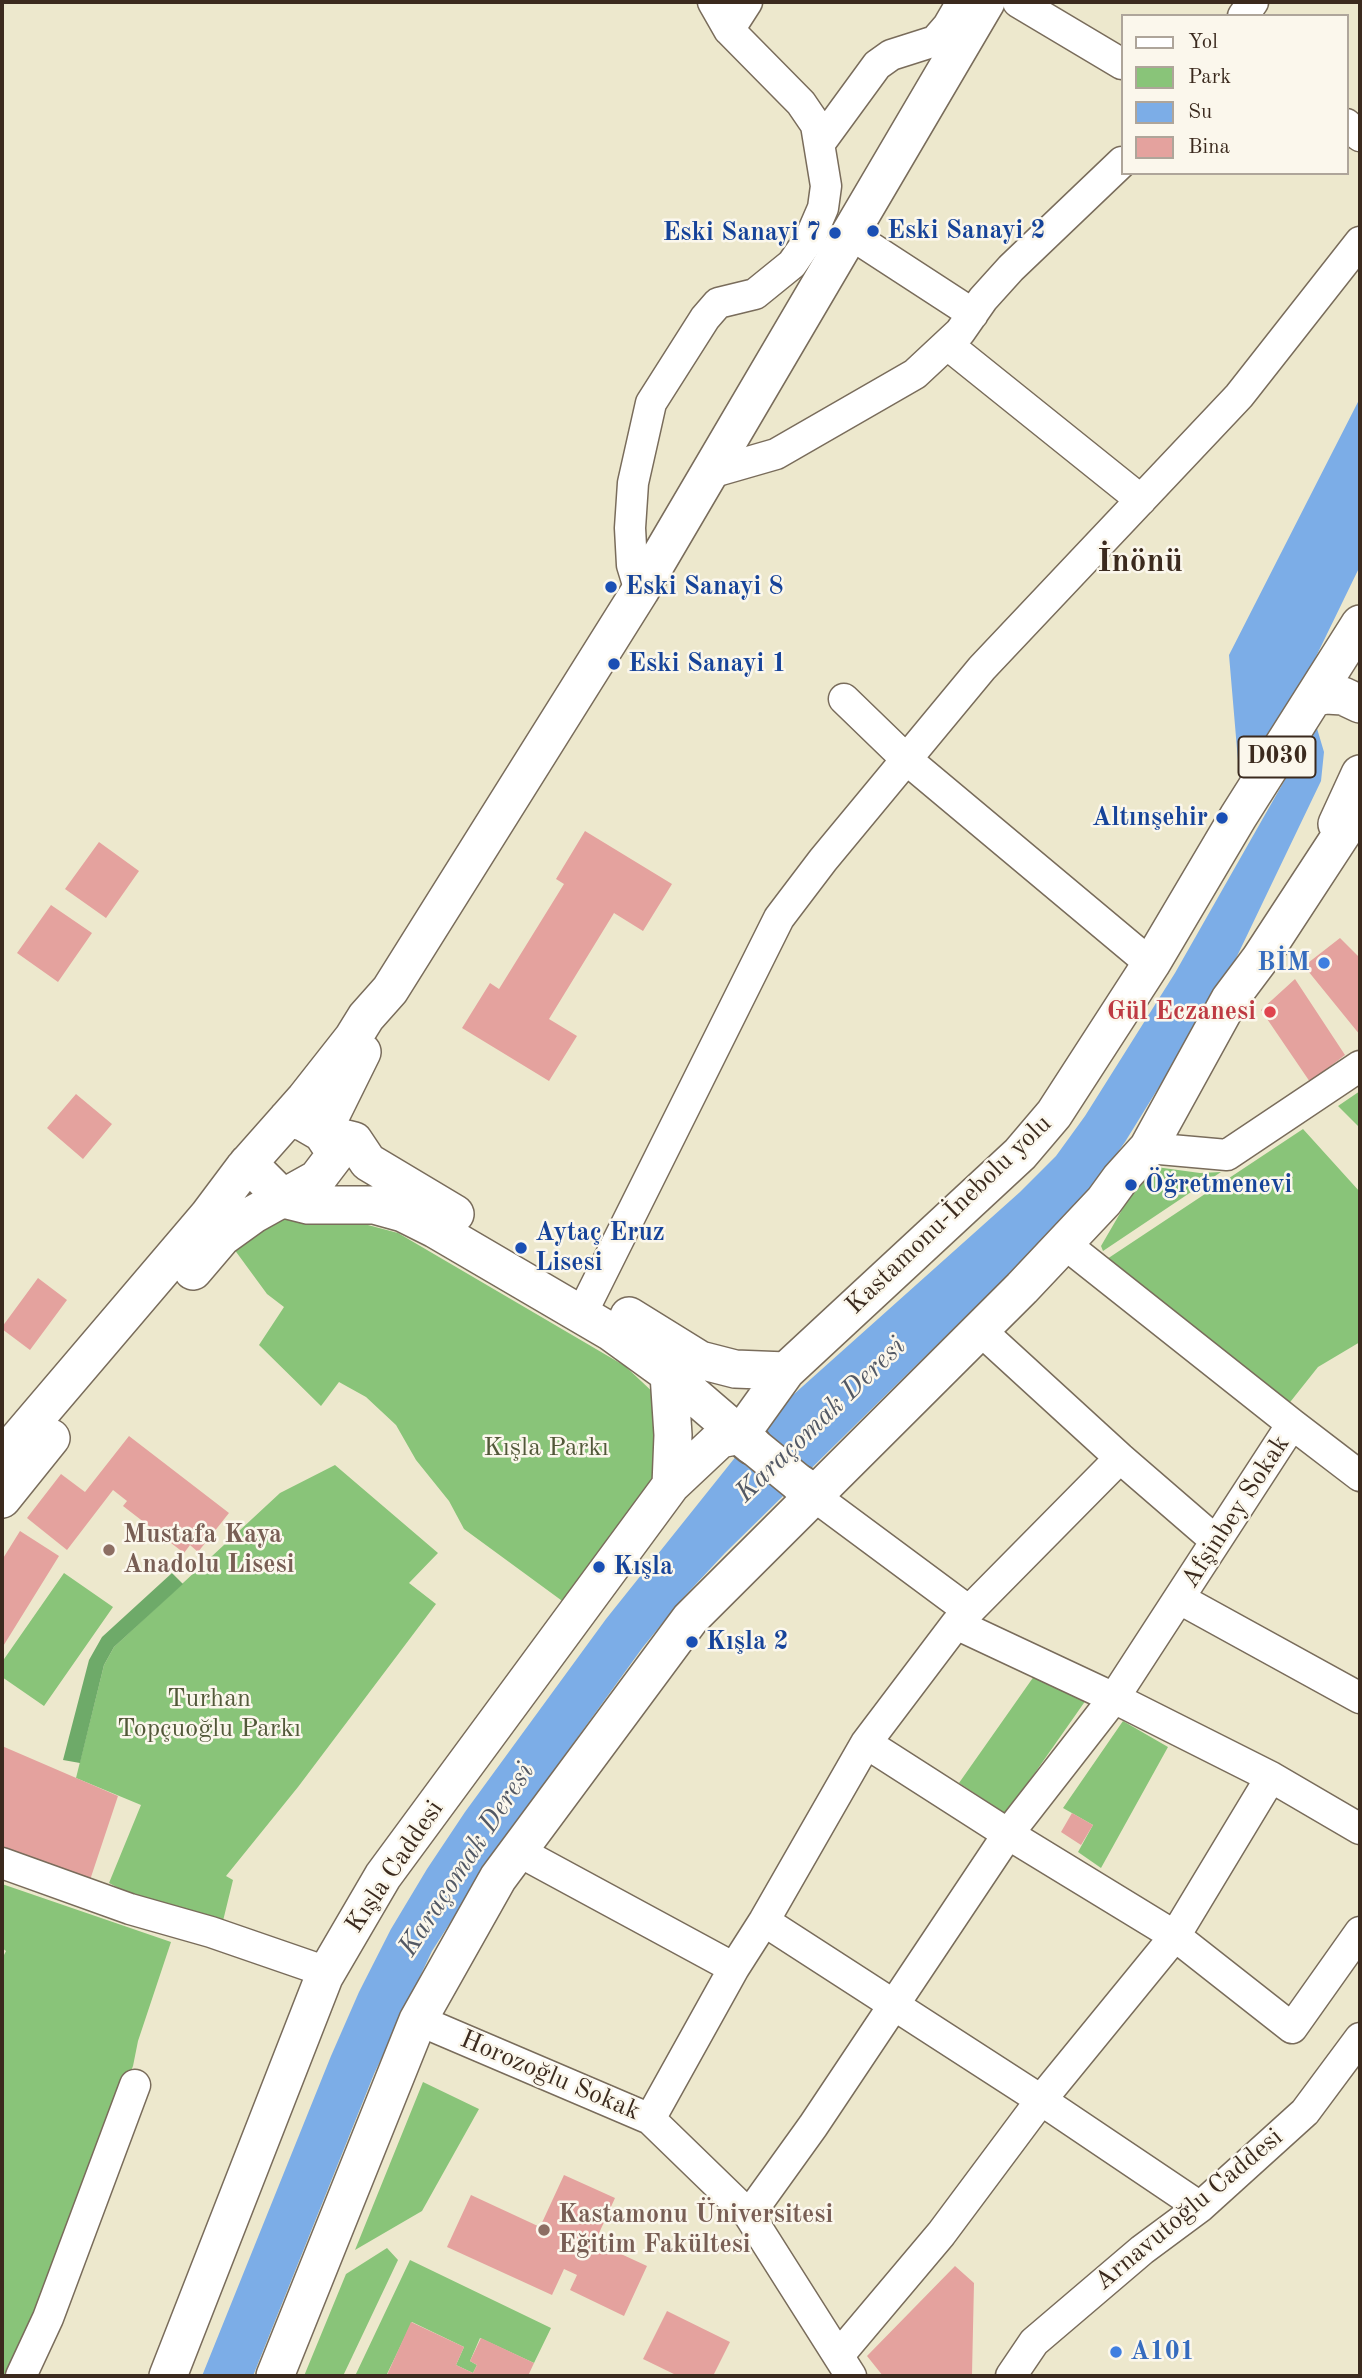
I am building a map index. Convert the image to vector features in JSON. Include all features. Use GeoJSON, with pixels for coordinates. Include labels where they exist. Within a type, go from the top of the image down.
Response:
{"type":"FeatureCollection","features":[{"type":"Feature","properties":{"kind":"main road"},"geometry":{"type":"LineString","coordinates":[[2,1458],[208,1216],[248,1163],[305,1099],[354,1038],[366,1017],[390,990],[640,591],[986,2]]}},
{"type":"Feature","properties":{"kind":"main road","name":"Kastamonu-İnebolu yolu"},"geometry":{"type":"LineString","coordinates":[[746,1440],[786,1371],[1020,1154],[1054,1114],[1151,964],[1238,817],[1316,697],[1360,637]]}},
{"type":"Feature","properties":{"kind":"main road"},"geometry":{"type":"LineString","coordinates":[[1316,697],[1343,696],[1360,704]]}},
{"type":"Feature","properties":{"kind":"main road"},"geometry":{"type":"LineString","coordinates":[[1309,882],[1360,774]]}},
{"type":"Feature","properties":{"kind":"main road"},"geometry":{"type":"LineString","coordinates":[[275,2376],[418,2020],[498,1878],[690,1619],[807,1491],[1065,1244],[1148,1148],[1230,999],[1260,959],[1360,806]]}},
{"type":"Feature","properties":{"kind":"main road"},"geometry":{"type":"LineString","coordinates":[[322,1133],[373,1033],[390,990]]}},
{"type":"Feature","properties":{"kind":"main road"},"geometry":{"type":"LineString","coordinates":[[288,1118],[303,1122],[322,1133],[354,1141],[368,1162],[587,1304],[611,1332],[669,1374],[807,1491]]}},
{"type":"Feature","properties":{"kind":"main road"},"geometry":{"type":"LineString","coordinates":[[2,1499],[60,1426],[222,1237],[254,1214],[317,1179],[336,1154],[322,1133]]}},
{"type":"Feature","properties":{"kind":"main road"},"geometry":{"type":"LineString","coordinates":[[248,1163],[285,1199],[308,1205],[374,1205],[402,1213],[700,1360],[735,1369],[786,1371]]}},
{"type":"Feature","properties":{"kind":"main road"},"geometry":{"type":"LineString","coordinates":[[669,1374],[673,1436],[671,1485]]}},
{"type":"Feature","properties":{"kind":"main road","name":"Kışla Caddesi"},"geometry":{"type":"LineString","coordinates":[[168,2376],[327,1972],[383,1876],[671,1485],[720,1439],[746,1440]]}},
{"type":"Feature","properties":{"kind":"street"},"geometry":{"type":"LineString","coordinates":[[640,591],[632,565],[629,528],[634,483],[651,403],[705,318],[718,303],[755,294],[792,264],[810,238],[823,208],[827,186],[816,125],[801,103],[729,30],[713,2]]}},
{"type":"Feature","properties":{"kind":"street"},"geometry":{"type":"LineString","coordinates":[[729,30],[747,2]]}},
{"type":"Feature","properties":{"kind":"street"},"geometry":{"type":"LineString","coordinates":[[820,144],[877,65],[891,55],[935,41],[948,26],[962,2]]}},
{"type":"Feature","properties":{"kind":"street"},"geometry":{"type":"LineString","coordinates":[[1017,2],[1120,63]]}},
{"type":"Feature","properties":{"kind":"street"},"geometry":{"type":"LineString","coordinates":[[710,473],[776,454],[915,374],[948,345],[1010,268],[1120,164]]}},
{"type":"Feature","properties":{"kind":"street"},"geometry":{"type":"LineString","coordinates":[[850,234],[973,314]]}},
{"type":"Feature","properties":{"kind":"street"},"geometry":{"type":"LineString","coordinates":[[587,1304],[779,918],[823,860],[982,668],[1239,396],[1360,242]]}},
{"type":"Feature","properties":{"kind":"street"},"geometry":{"type":"LineString","coordinates":[[948,345],[1141,500]]}},
{"type":"Feature","properties":{"kind":"street"},"geometry":{"type":"LineString","coordinates":[[844,699],[906,759],[1151,964]]}},
{"type":"Feature","properties":{"kind":"street"},"geometry":{"type":"LineString","coordinates":[[1148,1148],[1227,1155],[1360,1066]]}},
{"type":"Feature","properties":{"kind":"street"},"geometry":{"type":"LineString","coordinates":[[1065,1244],[1360,1476]]}},
{"type":"Feature","properties":{"kind":"street"},"geometry":{"type":"LineString","coordinates":[[979,1329],[1120,1458],[1216,1541]]}},
{"type":"Feature","properties":{"kind":"street","name":"Afşinbey Sokak"},"geometry":{"type":"LineString","coordinates":[[749,2215],[813,2126],[1008,1834],[1114,1698],[1292,1424]]}},
{"type":"Feature","properties":{"kind":"street"},"geometry":{"type":"LineString","coordinates":[[650,2119],[734,1968],[866,1743],[963,1618],[1120,1458]]}},
{"type":"Feature","properties":{"kind":"street"},"geometry":{"type":"LineString","coordinates":[[807,1491],[963,1618],[1271,1777],[1360,1829]]}},
{"type":"Feature","properties":{"kind":"street"},"geometry":{"type":"LineString","coordinates":[[1180,1599],[1360,1698]]}},
{"type":"Feature","properties":{"kind":"street"},"geometry":{"type":"LineString","coordinates":[[866,1743],[1175,1936],[1292,2028],[1360,1932]]}},
{"type":"Feature","properties":{"kind":"street"},"geometry":{"type":"LineString","coordinates":[[845,2366],[1041,2100],[1175,1936],[1271,1777]]}},
{"type":"Feature","properties":{"kind":"street"},"geometry":{"type":"LineString","coordinates":[[518,1851],[734,1968]]}},
{"type":"Feature","properties":{"kind":"street"},"geometry":{"type":"LineString","coordinates":[[2,1863],[130,1909],[237,1940],[327,1972]]}},
{"type":"Feature","properties":{"kind":"street"},"geometry":{"type":"LineString","coordinates":[[764,1921],[1041,2100],[1200,2207]]}},
{"type":"Feature","properties":{"kind":"street","name":"Horozoğlu Sokak"},"geometry":{"type":"LineString","coordinates":[[418,2020],[650,2119],[749,2215],[845,2366]]}},
{"type":"Feature","properties":{"kind":"street","name":"Arnavutoğlu Caddesi"},"geometry":{"type":"LineString","coordinates":[[1011,2376],[1034,2342],[1142,2250],[1200,2207],[1305,2112],[1360,2038]]}},
{"type":"Feature","properties":{"kind":"street"},"geometry":{"type":"LineString","coordinates":[[21,2376],[48,2318],[135,2085]]}},
{"type":"Feature","properties":{"kind":"green space"},"geometry":{"type":"Polygon","coordinates":[[[1360,1091],[1360,1128],[1338,1106],[1360,1091]]]}},
{"type":"Feature","properties":{"kind":"green space"},"geometry":{"type":"Polygon","coordinates":[[[1303,1129],[1360,1192],[1360,1342],[1318,1367],[1287,1406],[1104,1261],[1303,1129]]]}},
{"type":"Feature","properties":{"kind":"green space"},"geometry":{"type":"Polygon","coordinates":[[[1156,1167],[1200,1173],[1221,1172],[1103,1251],[1101,1246],[1140,1179],[1147,1169],[1156,1167]]]}},
{"type":"Feature","properties":{"kind":"green space","name":"Kışla Parkı"},"geometry":{"type":"Polygon","coordinates":[[[306,1215],[334,1216],[398,1233],[625,1366],[657,1396],[661,1476],[565,1603],[464,1529],[449,1501],[416,1460],[396,1425],[366,1397],[339,1382],[321,1406],[259,1345],[284,1307],[267,1294],[234,1249],[273,1221],[306,1215]]]}},
{"type":"Feature","properties":{"kind":"green space","name":"Turhan Topçuoğlu Parkı"},"geometry":{"type":"Polygon","coordinates":[[[335,1465],[438,1553],[409,1583],[436,1604],[298,1787],[226,1876],[233,1880],[222,1925],[174,1917],[109,1883],[141,1805],[76,1778],[104,1665],[114,1647],[280,1493],[335,1465]]]}},
{"type":"Feature","properties":{"kind":"green space"},"geometry":{"type":"Polygon","coordinates":[[[64,1573],[113,1607],[44,1706],[2,1677],[2,1662],[64,1573]]]}},
{"type":"Feature","properties":{"kind":"green space"},"geometry":{"type":"Polygon","coordinates":[[[172,1573],[183,1584],[114,1647],[104,1665],[80,1763],[63,1760],[89,1660],[102,1637],[172,1573]]]}},
{"type":"Feature","properties":{"kind":"green space"},"geometry":{"type":"Polygon","coordinates":[[[1037,1672],[1086,1700],[1006,1814],[959,1783],[1037,1672]]]}},
{"type":"Feature","properties":{"kind":"green space"},"geometry":{"type":"Polygon","coordinates":[[[1123,1721],[1168,1747],[1101,1868],[1078,1852],[1093,1825],[1063,1808],[1123,1721]]]}},
{"type":"Feature","properties":{"kind":"green space"},"geometry":{"type":"Polygon","coordinates":[[[2,1884],[171,1942],[138,2041],[133,2066],[11,2376],[2,2376],[2,1959],[6,1951],[2,1948],[2,1884]]]}},
{"type":"Feature","properties":{"kind":"green space"},"geometry":{"type":"Polygon","coordinates":[[[423,2082],[479,2109],[422,2211],[355,2250],[423,2082]]]}},
{"type":"Feature","properties":{"kind":"green space"},"geometry":{"type":"Polygon","coordinates":[[[387,2248],[398,2260],[343,2376],[304,2376],[346,2274],[387,2248]]]}},
{"type":"Feature","properties":{"kind":"green space"},"geometry":{"type":"Polygon","coordinates":[[[410,2260],[551,2328],[534,2363],[480,2338],[470,2361],[477,2365],[473,2373],[456,2365],[464,2347],[412,2322],[387,2374],[390,2376],[355,2376],[410,2260]]]}},
{"type":"Feature","properties":{"kind":"water"},"geometry":{"type":"Polygon","coordinates":[[[1360,398],[1360,566],[1310,669],[1240,784],[1229,655],[1360,398]]]}},
{"type":"Feature","properties":{"kind":"water","name":"Karaçomak Deresi"},"geometry":{"type":"Polygon","coordinates":[[[1316,725],[1324,752],[1321,781],[1228,975],[1125,1142],[1092,1188],[1061,1223],[725,1553],[682,1599],[643,1647],[504,1839],[432,1951],[374,2074],[253,2376],[202,2376],[359,1992],[391,1929],[465,1812],[606,1619],[765,1420],[1020,1192],[1056,1156],[1085,1116],[1175,973],[1316,725]]]}},
{"type":"Feature","properties":{"kind":"building"},"geometry":{"type":"Polygon","coordinates":[[[585,831],[672,884],[643,931],[614,913],[549,1019],[577,1036],[549,1081],[462,1028],[490,983],[499,989],[564,884],[556,879],[585,831]]]}},
{"type":"Feature","properties":{"kind":"building"},"geometry":{"type":"Polygon","coordinates":[[[99,842],[139,871],[106,918],[65,889],[99,842]]]}},
{"type":"Feature","properties":{"kind":"building"},"geometry":{"type":"Polygon","coordinates":[[[51,905],[92,933],[58,982],[17,953],[51,905]]]}},
{"type":"Feature","properties":{"kind":"building"},"geometry":{"type":"Polygon","coordinates":[[[1340,938],[1360,958],[1360,1035],[1304,966],[1340,938]]]}},
{"type":"Feature","properties":{"kind":"building"},"geometry":{"type":"Polygon","coordinates":[[[1295,979],[1345,1055],[1310,1082],[1261,1010],[1295,979]]]}},
{"type":"Feature","properties":{"kind":"building"},"geometry":{"type":"Polygon","coordinates":[[[76,1094],[112,1124],[83,1159],[47,1128],[76,1094]]]}},
{"type":"Feature","properties":{"kind":"building"},"geometry":{"type":"Polygon","coordinates":[[[38,1278],[67,1300],[30,1350],[2,1327],[38,1278]]]}},
{"type":"Feature","properties":{"kind":"building"},"geometry":{"type":"Polygon","coordinates":[[[129,1436],[229,1513],[198,1552],[190,1545],[184,1553],[123,1506],[127,1501],[113,1490],[67,1550],[27,1518],[61,1474],[85,1492],[129,1436]]]}},
{"type":"Feature","properties":{"kind":"building"},"geometry":{"type":"Polygon","coordinates":[[[20,1531],[59,1556],[2,1648],[2,1560],[20,1531]]]}},
{"type":"Feature","properties":{"kind":"building"},"geometry":{"type":"Polygon","coordinates":[[[2,1746],[118,1796],[88,1886],[2,1849],[2,1746]]]}},
{"type":"Feature","properties":{"kind":"building"},"geometry":{"type":"Polygon","coordinates":[[[1072,1813],[1093,1825],[1081,1845],[1061,1832],[1072,1813]]]}},
{"type":"Feature","properties":{"kind":"building"},"geometry":{"type":"Polygon","coordinates":[[[564,2175],[615,2198],[595,2242],[647,2266],[624,2316],[570,2290],[577,2275],[564,2269],[552,2295],[447,2247],[471,2195],[540,2227],[564,2175]]]}},
{"type":"Feature","properties":{"kind":"building"},"geometry":{"type":"Polygon","coordinates":[[[955,2266],[974,2283],[972,2374],[883,2376],[867,2356],[955,2266]]]}},
{"type":"Feature","properties":{"kind":"building"},"geometry":{"type":"Polygon","coordinates":[[[667,2311],[730,2342],[713,2376],[678,2376],[643,2359],[667,2311]]]}},
{"type":"Feature","properties":{"kind":"building"},"geometry":{"type":"Polygon","coordinates":[[[411,2322],[464,2347],[456,2365],[473,2373],[477,2365],[470,2361],[481,2338],[534,2363],[528,2376],[387,2375],[411,2322]]]}},
{"type":"Feature","properties":{"kind":"place","name":"Eski Sanayi 2"},"geometry":{"type":"Point","coordinates":[873,231]}},
{"type":"Feature","properties":{"kind":"place","name":"Eski Sanayi 7"},"geometry":{"type":"Point","coordinates":[835,233]}},
{"type":"Feature","properties":{"kind":"place","name":"Eski Sanayi 8"},"geometry":{"type":"Point","coordinates":[611,587]}},
{"type":"Feature","properties":{"kind":"place","name":"Eski Sanayi 1"},"geometry":{"type":"Point","coordinates":[614,664]}},
{"type":"Feature","properties":{"kind":"place","name":"Altınşehir"},"geometry":{"type":"Point","coordinates":[1222,818]}},
{"type":"Feature","properties":{"kind":"place","name":"BİM"},"geometry":{"type":"Point","coordinates":[1324,963]}},
{"type":"Feature","properties":{"kind":"place","name":"Gül Eczanesi"},"geometry":{"type":"Point","coordinates":[1270,1012]}},
{"type":"Feature","properties":{"kind":"place","name":"Öğretmenevi"},"geometry":{"type":"Point","coordinates":[1131,1185]}},
{"type":"Feature","properties":{"kind":"place","name":"Aytaç Eruz Lisesi"},"geometry":{"type":"Point","coordinates":[521,1248]}},
{"type":"Feature","properties":{"kind":"place","name":"Mustafa Kaya Anadolu Lisesi"},"geometry":{"type":"Point","coordinates":[109,1550]}},
{"type":"Feature","properties":{"kind":"place","name":"Kışla"},"geometry":{"type":"Point","coordinates":[599,1567]}},
{"type":"Feature","properties":{"kind":"place","name":"Kışla 2"},"geometry":{"type":"Point","coordinates":[692,1642]}},
{"type":"Feature","properties":{"kind":"place","name":"Kastamonu Üniversitesi Eğitim Fakültesi"},"geometry":{"type":"Point","coordinates":[544,2230]}},
{"type":"Feature","properties":{"kind":"place","name":"A101"},"geometry":{"type":"Point","coordinates":[1116,2352]}},
{"type":"Feature","properties":{"kind":"district","name":"İnönü"},"geometry":{"type":"Point","coordinates":[1140,562]}}]}
